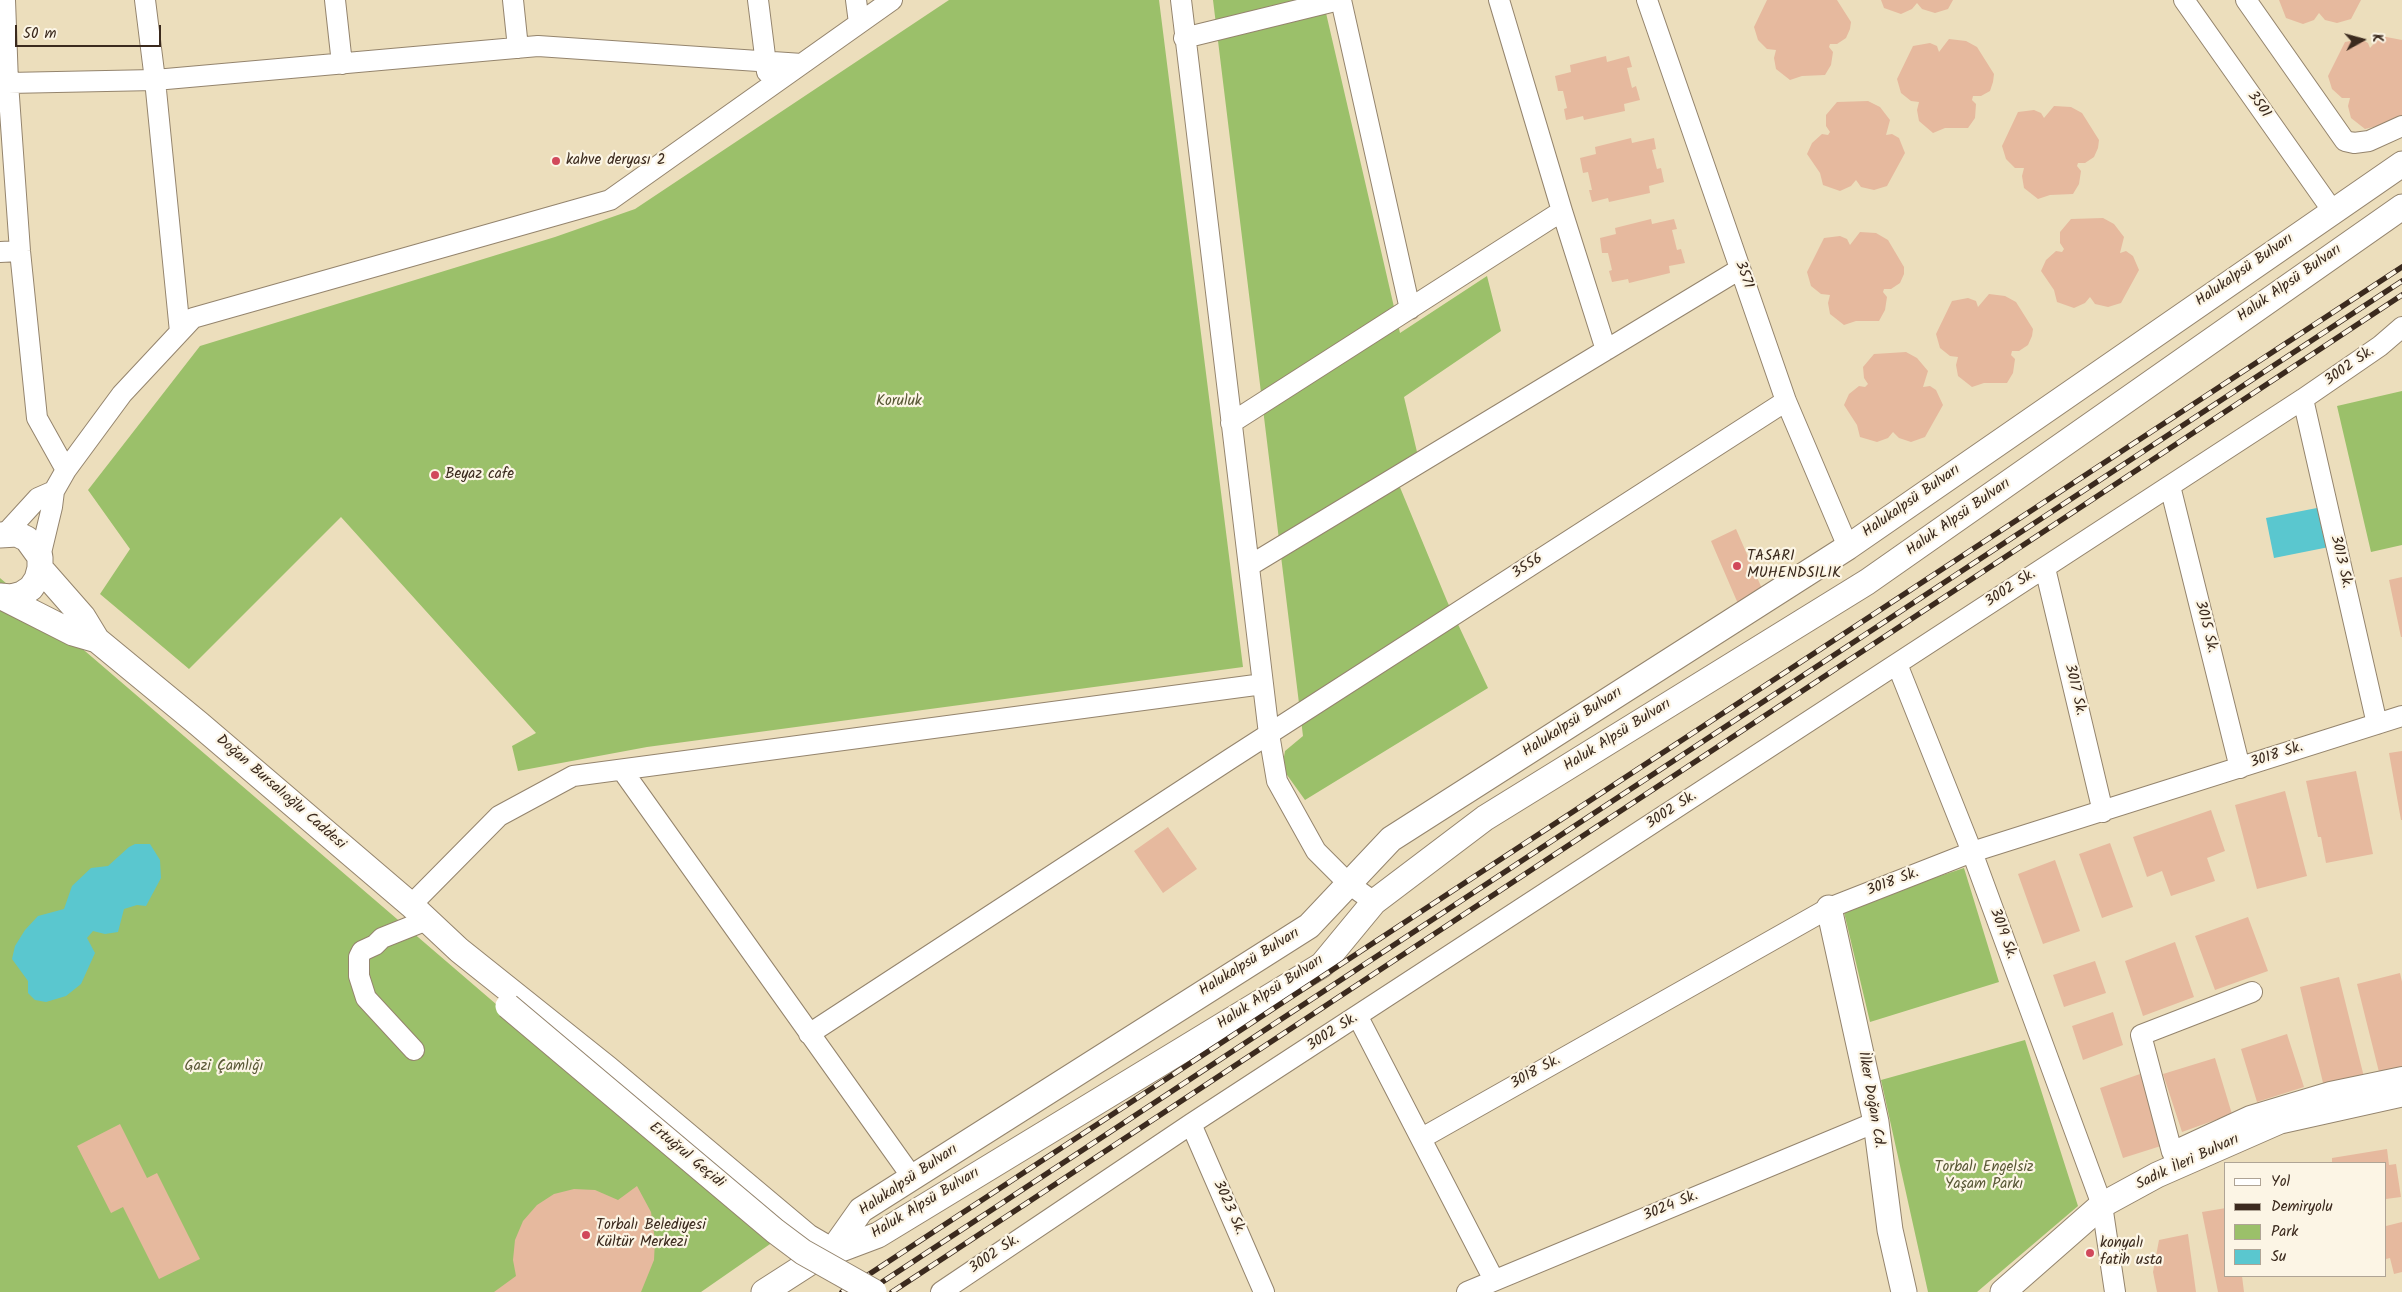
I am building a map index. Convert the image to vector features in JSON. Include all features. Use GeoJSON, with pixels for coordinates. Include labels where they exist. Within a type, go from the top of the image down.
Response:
{"type":"FeatureCollection","features":[{"type":"Feature","properties":{"kind":"main road"},"geometry":{"type":"LineString","coordinates":[[2332,210],[2402,164]]}},
{"type":"Feature","properties":{"kind":"main road","name":"Haluk Alpsü Bulvarı"},"geometry":{"type":"LineString","coordinates":[[832,1251],[878,1235],[1322,965],[1374,902],[1485,818],[1868,582],[2402,207]]}},
{"type":"Feature","properties":{"kind":"main road","name":"Halukalpsü Bulvarı"},"geometry":{"type":"LineString","coordinates":[[832,1251],[862,1210],[1308,926],[1391,839],[1848,546],[2332,210]]}},
{"type":"Feature","properties":{"kind":"main road","name":"Doğan Bursalıoğlu Caddesi"},"geometry":{"type":"LineString","coordinates":[[3,534],[17,534],[27,539],[40,562],[83,616],[97,640],[199,724],[419,912],[459,950]]}},
{"type":"Feature","properties":{"kind":"main road"},"geometry":{"type":"LineString","coordinates":[[0,596],[11,597],[22,594],[34,583],[40,562]]}},
{"type":"Feature","properties":{"kind":"main road","name":"Doğan Bursalıoğlu Caddesi"},"geometry":{"type":"LineString","coordinates":[[0,596],[73,633],[97,640]]}},
{"type":"Feature","properties":{"kind":"main road","name":"İlker Doğan Cd."},"geometry":{"type":"LineString","coordinates":[[1829,908],[1876,1122],[1890,1230],[1904,1292]]}},
{"type":"Feature","properties":{"kind":"main road"},"geometry":{"type":"LineString","coordinates":[[459,950],[608,1068],[808,1237],[832,1251],[764,1292]]}},
{"type":"Feature","properties":{"kind":"main road","name":"Ertuğrul Geçidi"},"geometry":{"type":"LineString","coordinates":[[459,950],[508,1006],[776,1231],[803,1252],[874,1292]]}},
{"type":"Feature","properties":{"kind":"main road","name":"Sadık İleri Bulvarı"},"geometry":{"type":"LineString","coordinates":[[2003,1292],[2102,1205],[2157,1176],[2280,1121],[2402,1094]]}},
{"type":"Feature","properties":{"kind":"street"},"geometry":{"type":"LineString","coordinates":[[145,0],[155,80],[180,332]]}},
{"type":"Feature","properties":{"kind":"street"},"geometry":{"type":"LineString","coordinates":[[335,0],[342,64]]}},
{"type":"Feature","properties":{"kind":"street"},"geometry":{"type":"LineString","coordinates":[[513,0],[518,48]]}},
{"type":"Feature","properties":{"kind":"street"},"geometry":{"type":"LineString","coordinates":[[758,0],[765,61],[771,86]]}},
{"type":"Feature","properties":{"kind":"street"},"geometry":{"type":"LineString","coordinates":[[856,0],[859,23]]}},
{"type":"Feature","properties":{"kind":"street"},"geometry":{"type":"LineString","coordinates":[[40,562],[54,491],[66,470],[122,394],[193,318],[610,200],[892,0]]}},
{"type":"Feature","properties":{"kind":"street"},"geometry":{"type":"LineString","coordinates":[[1181,0],[1184,38],[1269,734],[1277,781],[1316,852],[1349,884],[1374,902]]}},
{"type":"Feature","properties":{"kind":"street"},"geometry":{"type":"LineString","coordinates":[[1184,38],[1340,0],[1410,308]]}},
{"type":"Feature","properties":{"kind":"street"},"geometry":{"type":"LineString","coordinates":[[1499,0],[1606,350]]}},
{"type":"Feature","properties":{"kind":"street","name":"3571"},"geometry":{"type":"LineString","coordinates":[[1647,0],[1786,401],[1848,546]]}},
{"type":"Feature","properties":{"kind":"street","name":"3501"},"geometry":{"type":"LineString","coordinates":[[2184,0],[2332,210]]}},
{"type":"Feature","properties":{"kind":"street"},"geometry":{"type":"LineString","coordinates":[[2246,0],[2345,141],[2354,143],[2369,142],[2402,126]]}},
{"type":"Feature","properties":{"kind":"street"},"geometry":{"type":"LineString","coordinates":[[3,1],[8,83],[10,252],[37,418],[66,470]]}},
{"type":"Feature","properties":{"kind":"street"},"geometry":{"type":"LineString","coordinates":[[8,83],[155,80],[538,46],[802,64]]}},
{"type":"Feature","properties":{"kind":"street"},"geometry":{"type":"LineString","coordinates":[[1231,423],[1562,211]]}},
{"type":"Feature","properties":{"kind":"street"},"geometry":{"type":"LineString","coordinates":[[1249,566],[1740,269]]}},
{"type":"Feature","properties":{"kind":"street","name":"3002 Sk."},"geometry":{"type":"LineString","coordinates":[[941,1292],[1191,1124],[1358,1017],[2303,399],[2380,346],[2402,327]]}},
{"type":"Feature","properties":{"kind":"street","name":"3013 Sk."},"geometry":{"type":"LineString","coordinates":[[2303,399],[2377,724]]}},
{"type":"Feature","properties":{"kind":"street","name":"3556"},"geometry":{"type":"LineString","coordinates":[[809,1034],[1269,734],[1786,401]]}},
{"type":"Feature","properties":{"kind":"street","name":"3015 Sk."},"geometry":{"type":"LineString","coordinates":[[2170,486],[2240,768]]}},
{"type":"Feature","properties":{"kind":"street"},"geometry":{"type":"LineString","coordinates":[[3,534],[38,498],[54,491]]}},
{"type":"Feature","properties":{"kind":"street","name":"3017 Sk."},"geometry":{"type":"LineString","coordinates":[[2045,568],[2103,812]]}},
{"type":"Feature","properties":{"kind":"street","name":"3019 Sk."},"geometry":{"type":"LineString","coordinates":[[1897,664],[1972,852],[2102,1205],[2115,1292]]}},
{"type":"Feature","properties":{"kind":"street"},"geometry":{"type":"LineString","coordinates":[[414,1050],[366,998],[359,976],[359,957],[362,951],[375,945],[419,912],[500,816],[573,776],[1263,684]]}},
{"type":"Feature","properties":{"kind":"street","name":"3018 Sk."},"geometry":{"type":"LineString","coordinates":[[1422,1138],[1829,908],[1972,852],[2402,716]]}},
{"type":"Feature","properties":{"kind":"street"},"geometry":{"type":"LineString","coordinates":[[622,770],[912,1177]]}},
{"type":"Feature","properties":{"kind":"street"},"geometry":{"type":"LineString","coordinates":[[2252,992],[2140,1035],[2172,1152],[2250,1116],[2330,1092],[2402,1077]]}},
{"type":"Feature","properties":{"kind":"street"},"geometry":{"type":"LineString","coordinates":[[1358,1017],[1494,1280]]}},
{"type":"Feature","properties":{"kind":"street","name":"3024 Sk."},"geometry":{"type":"LineString","coordinates":[[1467,1292],[1876,1122]]}},
{"type":"Feature","properties":{"kind":"street","name":"3023 Sk."},"geometry":{"type":"LineString","coordinates":[[1191,1124],[1264,1292]]}},
{"type":"Feature","properties":{"kind":"green space","name":"Koruluk"},"geometry":{"type":"Polygon","coordinates":[[[949,0],[1159,0],[1243,667],[647,747],[518,771],[512,746],[536,733],[341,517],[189,669],[100,594],[130,549],[88,490],[200,346],[555,237],[635,209],[949,0]]]}},
{"type":"Feature","properties":{"kind":"green space"},"geometry":{"type":"Polygon","coordinates":[[[1213,0],[1323,0],[1400,333],[1487,276],[1501,331],[1404,397],[1417,452],[1392,468],[1447,601],[1488,688],[1305,800],[1282,768],[1285,751],[1303,736],[1213,0]]]}},
{"type":"Feature","properties":{"kind":"green space"},"geometry":{"type":"Polygon","coordinates":[[[2402,391],[2402,545],[2371,552],[2337,406],[2402,391]]]}},
{"type":"Feature","properties":{"kind":"green space","name":"Gazi Çamlığı"},"geometry":{"type":"Polygon","coordinates":[[[0,578],[773,1242],[701,1292],[0,1292],[0,578]]]}},
{"type":"Feature","properties":{"kind":"green space"},"geometry":{"type":"Polygon","coordinates":[[[1964,868],[1999,982],[1870,1022],[1843,908],[1964,868]]]}},
{"type":"Feature","properties":{"kind":"green space","name":"Torbalı Engelsiz Yaşam Parkı"},"geometry":{"type":"Polygon","coordinates":[[[2025,1040],[2078,1206],[1977,1292],[1928,1292],[1881,1080],[2025,1040]]]}},
{"type":"Feature","properties":{"kind":"water"},"geometry":{"type":"Polygon","coordinates":[[[2322,507],[2329,547],[2274,558],[2266,518],[2322,507]]]}},
{"type":"Feature","properties":{"kind":"water"},"geometry":{"type":"Polygon","coordinates":[[[135,844],[150,844],[160,860],[161,878],[146,906],[137,905],[124,909],[118,932],[105,934],[93,931],[87,938],[95,953],[81,984],[66,996],[46,1002],[35,1000],[28,993],[28,981],[12,959],[15,946],[25,930],[38,916],[64,909],[72,886],[91,868],[108,866],[135,844]]]}},
{"type":"Feature","properties":{"kind":"building"},"geometry":{"type":"Polygon","coordinates":[[[1767,0],[1837,0],[1851,22],[1850,29],[1846,38],[1837,44],[1830,44],[1829,47],[1833,52],[1831,65],[1825,75],[1802,76],[1790,80],[1776,69],[1774,58],[1776,50],[1767,49],[1758,40],[1754,27],[1767,0]]]}},
{"type":"Feature","properties":{"kind":"building"},"geometry":{"type":"Polygon","coordinates":[[[1881,0],[1953,0],[1948,9],[1935,13],[1922,9],[1917,3],[1912,9],[1901,14],[1884,8],[1881,0]]]}},
{"type":"Feature","properties":{"kind":"building"},"geometry":{"type":"Polygon","coordinates":[[[2279,0],[2361,0],[2351,19],[2337,23],[2325,20],[2319,13],[2314,20],[2303,24],[2286,18],[2279,0]]]}},
{"type":"Feature","properties":{"kind":"building"},"geometry":{"type":"Polygon","coordinates":[[[2381,36],[2402,40],[2402,120],[2365,129],[2351,118],[2348,106],[2350,98],[2342,98],[2332,89],[2328,76],[2345,42],[2361,39],[2368,43],[2370,48],[2381,36]]]}},
{"type":"Feature","properties":{"kind":"building"},"geometry":{"type":"Polygon","coordinates":[[[1949,39],[1966,41],[1977,47],[1994,74],[1993,82],[1990,91],[1981,96],[1973,96],[1972,100],[1976,104],[1975,118],[1968,128],[1945,128],[1933,133],[1919,121],[1917,110],[1919,102],[1911,101],[1901,93],[1897,79],[1913,46],[1930,43],[1937,46],[1939,52],[1949,39]]]}},
{"type":"Feature","properties":{"kind":"building"},"geometry":{"type":"Polygon","coordinates":[[[1606,56],[1607,62],[1629,56],[1632,67],[1627,68],[1632,88],[1636,86],[1640,100],[1624,104],[1625,111],[1584,120],[1583,116],[1566,120],[1564,109],[1567,108],[1563,91],[1558,91],[1555,76],[1571,72],[1570,65],[1606,56]]]}},
{"type":"Feature","properties":{"kind":"building"},"geometry":{"type":"Polygon","coordinates":[[[1868,101],[1880,107],[1890,120],[1886,135],[1892,134],[1899,138],[1905,153],[1887,186],[1874,190],[1861,187],[1856,180],[1851,186],[1840,191],[1823,185],[1820,173],[1807,154],[1812,143],[1822,134],[1828,135],[1830,132],[1826,126],[1826,115],[1837,102],[1868,101]]]}},
{"type":"Feature","properties":{"kind":"building"},"geometry":{"type":"Polygon","coordinates":[[[2054,106],[2071,107],[2082,113],[2099,140],[2098,148],[2094,157],[2085,163],[2078,163],[2077,166],[2081,171],[2079,184],[2073,194],[2050,195],[2038,199],[2024,188],[2022,176],[2024,168],[2015,168],[2006,159],[2002,146],[2018,112],[2034,110],[2041,113],[2044,118],[2054,106]]]}},
{"type":"Feature","properties":{"kind":"building"},"geometry":{"type":"Polygon","coordinates":[[[1631,138],[1632,143],[1654,138],[1656,149],[1652,150],[1657,169],[1661,168],[1664,182],[1649,186],[1650,193],[1609,202],[1608,198],[1592,202],[1589,190],[1592,190],[1588,172],[1583,173],[1580,158],[1596,154],[1595,147],[1631,138]]]}},
{"type":"Feature","properties":{"kind":"building"},"geometry":{"type":"Polygon","coordinates":[[[2103,218],[2114,224],[2124,237],[2120,253],[2126,251],[2133,256],[2139,270],[2121,303],[2108,307],[2095,304],[2090,297],[2085,303],[2074,308],[2057,302],[2054,290],[2041,271],[2046,260],[2056,251],[2062,252],[2064,249],[2060,243],[2060,232],[2071,219],[2103,218]]]}},
{"type":"Feature","properties":{"kind":"building"},"geometry":{"type":"Polygon","coordinates":[[[1651,219],[1652,224],[1674,219],[1677,229],[1672,230],[1677,250],[1681,249],[1685,263],[1669,266],[1670,273],[1629,283],[1628,279],[1612,282],[1609,271],[1612,270],[1608,253],[1602,253],[1600,238],[1616,234],[1615,228],[1651,219]]]}},
{"type":"Feature","properties":{"kind":"building"},"geometry":{"type":"Polygon","coordinates":[[[1860,232],[1876,233],[1888,240],[1904,267],[1904,274],[1900,283],[1891,289],[1884,289],[1883,292],[1887,297],[1885,310],[1879,321],[1856,321],[1844,325],[1830,314],[1828,303],[1830,295],[1821,294],[1811,286],[1807,272],[1824,238],[1840,236],[1847,239],[1850,245],[1860,232]]]}},
{"type":"Feature","properties":{"kind":"building"},"geometry":{"type":"Polygon","coordinates":[[[1989,294],[2005,296],[2016,302],[2033,329],[2032,336],[2028,345],[2019,351],[2012,351],[2011,355],[2015,359],[2013,373],[2007,383],[1984,383],[1972,387],[1958,376],[1956,365],[1958,357],[1950,356],[1940,348],[1936,334],[1952,301],[1968,298],[1976,301],[1978,307],[1989,294]]]}},
{"type":"Feature","properties":{"kind":"building"},"geometry":{"type":"Polygon","coordinates":[[[1906,352],[1917,358],[1928,371],[1923,387],[1930,386],[1936,390],[1943,405],[1925,437],[1911,442],[1899,438],[1893,432],[1888,438],[1877,442],[1860,437],[1857,425],[1844,405],[1849,394],[1859,386],[1865,387],[1868,384],[1864,378],[1863,367],[1874,354],[1906,352]]]}},
{"type":"Feature","properties":{"kind":"building","name":"TASARI MUHENDSILIK"},"geometry":{"type":"Polygon","coordinates":[[[1736,529],[1763,591],[1739,606],[1711,541],[1736,529]]]}},
{"type":"Feature","properties":{"kind":"building"},"geometry":{"type":"Polygon","coordinates":[[[2402,577],[2402,637],[2401,637],[2389,580],[2402,577]]]}},
{"type":"Feature","properties":{"kind":"building"},"geometry":{"type":"Polygon","coordinates":[[[2402,751],[2402,820],[2401,820],[2389,753],[2402,751]]]}},
{"type":"Feature","properties":{"kind":"building"},"geometry":{"type":"Polygon","coordinates":[[[2356,771],[2373,854],[2326,863],[2321,837],[2318,837],[2306,781],[2356,771]]]}},
{"type":"Feature","properties":{"kind":"building"},"geometry":{"type":"Polygon","coordinates":[[[2285,791],[2307,876],[2257,889],[2235,805],[2285,791]]]}},
{"type":"Feature","properties":{"kind":"building"},"geometry":{"type":"Polygon","coordinates":[[[2211,810],[2225,851],[2207,858],[2215,881],[2171,896],[2162,871],[2147,877],[2133,837],[2211,810]]]}},
{"type":"Feature","properties":{"kind":"building"},"geometry":{"type":"Polygon","coordinates":[[[1168,827],[1197,869],[1163,893],[1134,851],[1168,827]]]}},
{"type":"Feature","properties":{"kind":"building"},"geometry":{"type":"Polygon","coordinates":[[[2110,843],[2133,907],[2102,918],[2079,854],[2110,843]]]}},
{"type":"Feature","properties":{"kind":"building"},"geometry":{"type":"Polygon","coordinates":[[[2055,860],[2080,931],[2043,944],[2018,874],[2055,860]]]}},
{"type":"Feature","properties":{"kind":"building"},"geometry":{"type":"Polygon","coordinates":[[[2248,917],[2268,971],[2215,990],[2195,936],[2248,917]]]}},
{"type":"Feature","properties":{"kind":"building"},"geometry":{"type":"Polygon","coordinates":[[[2175,942],[2194,997],[2143,1016],[2125,961],[2175,942]]]}},
{"type":"Feature","properties":{"kind":"building"},"geometry":{"type":"Polygon","coordinates":[[[2095,961],[2106,993],[2064,1007],[2053,975],[2095,961]]]}},
{"type":"Feature","properties":{"kind":"building"},"geometry":{"type":"Polygon","coordinates":[[[2400,973],[2402,982],[2402,1067],[2379,1072],[2357,984],[2400,973]]]}},
{"type":"Feature","properties":{"kind":"building"},"geometry":{"type":"Polygon","coordinates":[[[2339,977],[2364,1077],[2324,1087],[2300,987],[2339,977]]]}},
{"type":"Feature","properties":{"kind":"building"},"geometry":{"type":"Polygon","coordinates":[[[2113,1012],[2123,1045],[2083,1060],[2072,1026],[2113,1012]]]}},
{"type":"Feature","properties":{"kind":"building"},"geometry":{"type":"Polygon","coordinates":[[[2287,1034],[2304,1087],[2257,1102],[2241,1049],[2287,1034]]]}},
{"type":"Feature","properties":{"kind":"building"},"geometry":{"type":"Polygon","coordinates":[[[2215,1058],[2232,1114],[2182,1132],[2163,1074],[2215,1058]]]}},
{"type":"Feature","properties":{"kind":"building"},"geometry":{"type":"Polygon","coordinates":[[[2140,1074],[2164,1145],[2123,1158],[2100,1088],[2140,1074]]]}},
{"type":"Feature","properties":{"kind":"building"},"geometry":{"type":"Polygon","coordinates":[[[120,1124],[147,1178],[157,1173],[200,1259],[159,1279],[123,1207],[111,1213],[77,1146],[120,1124]]]}},
{"type":"Feature","properties":{"kind":"building"},"geometry":{"type":"Polygon","coordinates":[[[2387,1149],[2389,1165],[2396,1164],[2401,1197],[2387,1199],[2387,1162],[2332,1162],[2332,1158],[2387,1149]]]}},
{"type":"Feature","properties":{"kind":"building","name":"Torbalı Belediyesi Kültür Merkezi"},"geometry":{"type":"Polygon","coordinates":[[[637,1186],[651,1212],[655,1240],[654,1260],[641,1292],[494,1292],[516,1276],[513,1260],[515,1240],[523,1221],[537,1205],[554,1194],[574,1189],[595,1190],[618,1200],[637,1186]]]}},
{"type":"Feature","properties":{"kind":"building"},"geometry":{"type":"Polygon","coordinates":[[[2224,1208],[2224,1277],[2242,1277],[2244,1292],[2218,1292],[2202,1212],[2224,1208]]]}},
{"type":"Feature","properties":{"kind":"building"},"geometry":{"type":"Polygon","coordinates":[[[2402,1222],[2402,1272],[2394,1274],[2390,1258],[2387,1259],[2387,1226],[2402,1222]]]}},
{"type":"Feature","properties":{"kind":"building"},"geometry":{"type":"Polygon","coordinates":[[[2188,1234],[2196,1292],[2157,1292],[2153,1272],[2159,1240],[2188,1234]]]}},
{"type":"Feature","properties":{"kind":"railway"},"geometry":{"type":"LineString","coordinates":[[842,1292],[2402,267]]}},
{"type":"Feature","properties":{"kind":"railway"},"geometry":{"type":"LineString","coordinates":[[867,1292],[2402,281]]}},
{"type":"Feature","properties":{"kind":"railway"},"geometry":{"type":"LineString","coordinates":[[892,1292],[2402,295]]}},
{"type":"Feature","properties":{"kind":"place","name":"kahve deryası 2"},"geometry":{"type":"Point","coordinates":[556,161]}},
{"type":"Feature","properties":{"kind":"place","name":"Beyaz cafe"},"geometry":{"type":"Point","coordinates":[435,475]}},
{"type":"Feature","properties":{"kind":"place","name":"TASARI MUHENDSILIK"},"geometry":{"type":"Point","coordinates":[1737,566]}},
{"type":"Feature","properties":{"kind":"place","name":"Torbalı Belediyesi Kültür Merkezi"},"geometry":{"type":"Point","coordinates":[586,1235]}},
{"type":"Feature","properties":{"kind":"place","name":"konyalı fatih usta"},"geometry":{"type":"Point","coordinates":[2090,1253]}}]}
